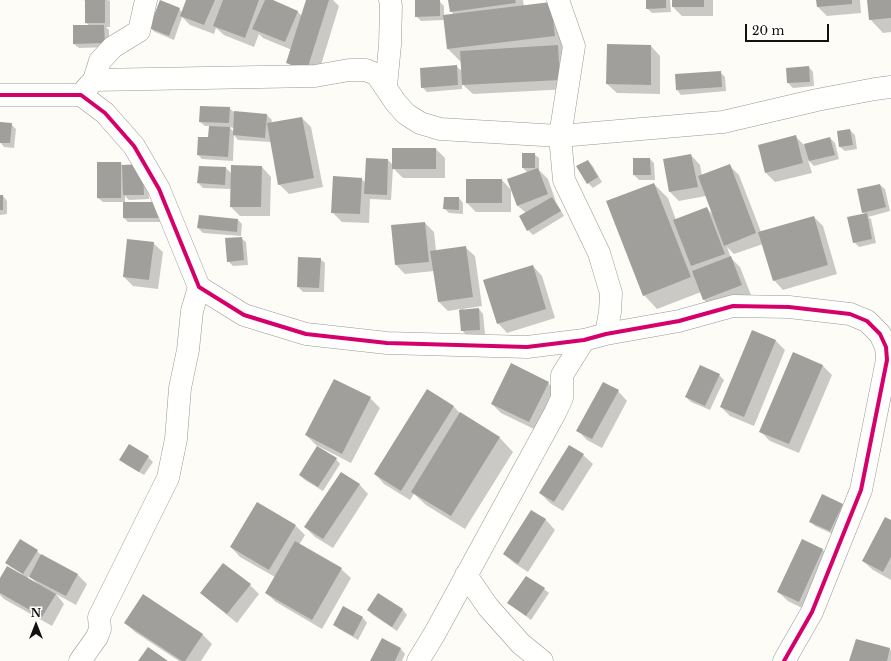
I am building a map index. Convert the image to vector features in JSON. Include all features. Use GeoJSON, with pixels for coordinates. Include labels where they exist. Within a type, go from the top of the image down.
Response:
{"type":"FeatureCollection","features":[{"type":"Feature","properties":{"kind":"street"},"geometry":{"type":"LineString","coordinates":[[88,87],[100,61],[113,47],[139,31],[146,0]]}},
{"type":"Feature","properties":{"kind":"street"},"geometry":{"type":"LineString","coordinates":[[386,86],[390,45],[390,0]]}},
{"type":"Feature","properties":{"kind":"street"},"geometry":{"type":"LineString","coordinates":[[558,0],[574,46],[560,136],[564,180],[599,253],[611,293],[610,312],[606,334]]}},
{"type":"Feature","properties":{"kind":"street"},"geometry":{"type":"LineString","coordinates":[[0,95],[88,87],[315,76],[349,70],[366,70],[377,75],[406,114],[420,123],[440,129],[560,136],[723,122],[817,100],[891,87]]}},
{"type":"Feature","properties":{"kind":"street"},"geometry":{"type":"LineString","coordinates":[[88,87],[105,113],[134,146],[159,189],[199,287],[244,315],[306,334],[387,344],[527,347],[584,340],[606,334],[679,321],[733,306],[788,307],[850,314],[866,321],[880,334],[886,347],[887,360],[861,490],[812,612],[784,661]]}},
{"type":"Feature","properties":{"kind":"street"},"geometry":{"type":"LineString","coordinates":[[80,661],[98,637],[100,630],[99,617],[168,478],[176,439],[180,388],[188,350],[192,310],[199,287]]}},
{"type":"Feature","properties":{"kind":"street"},"geometry":{"type":"LineString","coordinates":[[418,661],[435,633],[555,413],[562,398],[562,375],[584,340]]}},
{"type":"Feature","properties":{"kind":"street"},"geometry":{"type":"LineString","coordinates":[[527,347],[550,359],[562,375]]}},
{"type":"Feature","properties":{"kind":"street"},"geometry":{"type":"LineString","coordinates":[[466,575],[488,607],[521,644],[542,661]]}},
{"type":"Feature","properties":{"kind":"building"},"geometry":{"type":"Polygon","coordinates":[[[85,0],[105,0],[105,23],[85,23],[85,0]]]}},
{"type":"Feature","properties":{"kind":"building"},"geometry":{"type":"Polygon","coordinates":[[[160,0],[180,8],[169,36],[149,28],[160,0]]]}},
{"type":"Feature","properties":{"kind":"building"},"geometry":{"type":"Polygon","coordinates":[[[186,0],[215,0],[204,25],[180,16],[186,0]]]}},
{"type":"Feature","properties":{"kind":"building"},"geometry":{"type":"Polygon","coordinates":[[[223,0],[259,0],[245,38],[213,26],[223,0]]]}},
{"type":"Feature","properties":{"kind":"building"},"geometry":{"type":"Polygon","coordinates":[[[265,0],[273,0],[298,11],[285,42],[252,29],[265,0]]]}},
{"type":"Feature","properties":{"kind":"building"},"geometry":{"type":"Polygon","coordinates":[[[306,0],[329,0],[307,70],[286,63],[306,0]]]}},
{"type":"Feature","properties":{"kind":"building"},"geometry":{"type":"Polygon","coordinates":[[[415,0],[440,0],[440,16],[415,17],[415,0]]]}},
{"type":"Feature","properties":{"kind":"building"},"geometry":{"type":"Polygon","coordinates":[[[448,0],[515,0],[516,3],[450,12],[448,0]]]}},
{"type":"Feature","properties":{"kind":"building"},"geometry":{"type":"Polygon","coordinates":[[[646,0],[666,0],[666,8],[646,9],[646,0]]]}},
{"type":"Feature","properties":{"kind":"building"},"geometry":{"type":"Polygon","coordinates":[[[672,0],[704,0],[704,7],[672,7],[672,0]]]}},
{"type":"Feature","properties":{"kind":"building"},"geometry":{"type":"Polygon","coordinates":[[[816,0],[852,0],[852,4],[817,7],[816,0]]]}},
{"type":"Feature","properties":{"kind":"building"},"geometry":{"type":"Polygon","coordinates":[[[867,0],[891,0],[891,18],[869,20],[867,0]]]}},
{"type":"Feature","properties":{"kind":"building"},"geometry":{"type":"Polygon","coordinates":[[[551,2],[555,36],[447,49],[443,15],[551,2]]]}},
{"type":"Feature","properties":{"kind":"building"},"geometry":{"type":"Polygon","coordinates":[[[73,25],[104,25],[105,43],[73,44],[73,25]]]}},
{"type":"Feature","properties":{"kind":"building"},"geometry":{"type":"Polygon","coordinates":[[[607,44],[651,45],[651,85],[606,84],[607,44]]]}},
{"type":"Feature","properties":{"kind":"building"},"geometry":{"type":"Polygon","coordinates":[[[558,45],[560,80],[462,85],[460,51],[558,45]]]}},
{"type":"Feature","properties":{"kind":"building"},"geometry":{"type":"Polygon","coordinates":[[[457,65],[458,85],[421,88],[420,68],[457,65]]]}},
{"type":"Feature","properties":{"kind":"building"},"geometry":{"type":"Polygon","coordinates":[[[809,66],[810,82],[787,83],[786,68],[809,66]]]}},
{"type":"Feature","properties":{"kind":"building"},"geometry":{"type":"Polygon","coordinates":[[[721,71],[722,87],[676,90],[675,74],[721,71]]]}},
{"type":"Feature","properties":{"kind":"building"},"geometry":{"type":"Polygon","coordinates":[[[200,106],[230,107],[229,123],[199,122],[200,106]]]}},
{"type":"Feature","properties":{"kind":"building"},"geometry":{"type":"Polygon","coordinates":[[[234,111],[267,114],[265,138],[233,135],[234,111]]]}},
{"type":"Feature","properties":{"kind":"building"},"geometry":{"type":"Polygon","coordinates":[[[302,117],[314,178],[278,185],[267,123],[302,117]]]}},
{"type":"Feature","properties":{"kind":"building"},"geometry":{"type":"Polygon","coordinates":[[[0,122],[12,123],[10,143],[0,143],[0,122]]]}},
{"type":"Feature","properties":{"kind":"building"},"geometry":{"type":"Polygon","coordinates":[[[209,126],[230,127],[228,157],[197,155],[198,137],[208,137],[209,126]]]}},
{"type":"Feature","properties":{"kind":"building"},"geometry":{"type":"Polygon","coordinates":[[[850,129],[853,145],[839,147],[837,131],[850,129]]]}},
{"type":"Feature","properties":{"kind":"building"},"geometry":{"type":"Polygon","coordinates":[[[796,135],[803,163],[765,173],[758,145],[796,135]]]}},
{"type":"Feature","properties":{"kind":"building"},"geometry":{"type":"Polygon","coordinates":[[[830,137],[835,155],[809,161],[804,144],[830,137]]]}},
{"type":"Feature","properties":{"kind":"building"},"geometry":{"type":"Polygon","coordinates":[[[392,148],[436,148],[436,169],[392,169],[392,148]]]}},
{"type":"Feature","properties":{"kind":"building"},"geometry":{"type":"Polygon","coordinates":[[[522,153],[535,153],[535,168],[522,168],[522,153]]]}},
{"type":"Feature","properties":{"kind":"building"},"geometry":{"type":"Polygon","coordinates":[[[691,154],[698,187],[669,192],[663,159],[691,154]]]}},
{"type":"Feature","properties":{"kind":"building"},"geometry":{"type":"Polygon","coordinates":[[[366,158],[388,159],[387,195],[364,194],[366,158]]]}},
{"type":"Feature","properties":{"kind":"building"},"geometry":{"type":"Polygon","coordinates":[[[633,158],[650,158],[651,175],[633,175],[633,158]]]}},
{"type":"Feature","properties":{"kind":"building"},"geometry":{"type":"Polygon","coordinates":[[[588,160],[598,177],[587,184],[576,166],[588,160]]]}},
{"type":"Feature","properties":{"kind":"building"},"geometry":{"type":"Polygon","coordinates":[[[97,162],[121,162],[121,198],[97,198],[97,162]]]}},
{"type":"Feature","properties":{"kind":"building"},"geometry":{"type":"Polygon","coordinates":[[[143,164],[144,195],[123,195],[122,165],[143,164]]]}},
{"type":"Feature","properties":{"kind":"building"},"geometry":{"type":"Polygon","coordinates":[[[730,164],[756,233],[724,246],[698,176],[730,164]]]}},
{"type":"Feature","properties":{"kind":"building"},"geometry":{"type":"Polygon","coordinates":[[[231,165],[262,166],[261,207],[230,207],[231,165]]]}},
{"type":"Feature","properties":{"kind":"building"},"geometry":{"type":"Polygon","coordinates":[[[199,166],[226,167],[225,185],[197,183],[199,166]]]}},
{"type":"Feature","properties":{"kind":"building"},"geometry":{"type":"Polygon","coordinates":[[[538,168],[548,194],[517,206],[507,179],[538,168]]]}},
{"type":"Feature","properties":{"kind":"building"},"geometry":{"type":"Polygon","coordinates":[[[333,176],[362,178],[360,214],[331,213],[333,176]]]}},
{"type":"Feature","properties":{"kind":"building"},"geometry":{"type":"Polygon","coordinates":[[[466,179],[502,179],[502,203],[466,203],[466,179]]]}},
{"type":"Feature","properties":{"kind":"building"},"geometry":{"type":"Polygon","coordinates":[[[654,183],[691,277],[643,296],[606,201],[654,183]]]}},
{"type":"Feature","properties":{"kind":"building"},"geometry":{"type":"Polygon","coordinates":[[[880,184],[886,207],[862,213],[857,189],[880,184]]]}},
{"type":"Feature","properties":{"kind":"building"},"geometry":{"type":"Polygon","coordinates":[[[0,195],[3,195],[3,210],[0,210],[0,195]]]}},
{"type":"Feature","properties":{"kind":"building"},"geometry":{"type":"Polygon","coordinates":[[[444,197],[459,197],[459,210],[443,209],[444,197]]]}},
{"type":"Feature","properties":{"kind":"building"},"geometry":{"type":"Polygon","coordinates":[[[552,197],[561,211],[527,231],[519,216],[552,197]]]}},
{"type":"Feature","properties":{"kind":"building"},"geometry":{"type":"Polygon","coordinates":[[[123,202],[162,202],[162,218],[123,218],[123,202]]]}},
{"type":"Feature","properties":{"kind":"building"},"geometry":{"type":"Polygon","coordinates":[[[707,207],[725,254],[691,266],[673,220],[707,207]]]}},
{"type":"Feature","properties":{"kind":"building"},"geometry":{"type":"Polygon","coordinates":[[[867,213],[872,239],[853,243],[847,217],[867,213]]]}},
{"type":"Feature","properties":{"kind":"building"},"geometry":{"type":"Polygon","coordinates":[[[199,215],[238,219],[237,232],[197,228],[199,215]]]}},
{"type":"Feature","properties":{"kind":"building"},"geometry":{"type":"Polygon","coordinates":[[[814,216],[828,265],[773,281],[758,232],[814,216]]]}},
{"type":"Feature","properties":{"kind":"building"},"geometry":{"type":"Polygon","coordinates":[[[425,222],[429,262],[395,265],[391,225],[425,222]]]}},
{"type":"Feature","properties":{"kind":"building"},"geometry":{"type":"Polygon","coordinates":[[[242,237],[244,260],[227,262],[225,238],[242,237]]]}},
{"type":"Feature","properties":{"kind":"building"},"geometry":{"type":"Polygon","coordinates":[[[127,239],[154,242],[149,280],[123,277],[127,239]]]}},
{"type":"Feature","properties":{"kind":"building"},"geometry":{"type":"Polygon","coordinates":[[[466,246],[473,297],[438,302],[430,251],[466,246]]]}},
{"type":"Feature","properties":{"kind":"building"},"geometry":{"type":"Polygon","coordinates":[[[731,256],[742,285],[703,300],[692,271],[731,256]]]}},
{"type":"Feature","properties":{"kind":"building"},"geometry":{"type":"Polygon","coordinates":[[[298,257],[321,258],[319,288],[297,287],[298,257]]]}},
{"type":"Feature","properties":{"kind":"building"},"geometry":{"type":"Polygon","coordinates":[[[533,265],[546,309],[497,324],[483,280],[533,265]]]}},
{"type":"Feature","properties":{"kind":"building"},"geometry":{"type":"Polygon","coordinates":[[[479,308],[480,330],[461,331],[459,310],[479,308]]]}},
{"type":"Feature","properties":{"kind":"building"},"geometry":{"type":"Polygon","coordinates":[[[752,330],[776,340],[744,417],[720,407],[752,330]]]}},
{"type":"Feature","properties":{"kind":"building"},"geometry":{"type":"Polygon","coordinates":[[[793,352],[823,365],[789,444],[759,432],[793,352]]]}},
{"type":"Feature","properties":{"kind":"building"},"geometry":{"type":"Polygon","coordinates":[[[511,363],[549,382],[529,422],[491,404],[511,363]]]}},
{"type":"Feature","properties":{"kind":"building"},"geometry":{"type":"Polygon","coordinates":[[[700,365],[720,374],[705,406],[685,397],[700,365]]]}},
{"type":"Feature","properties":{"kind":"building"},"geometry":{"type":"Polygon","coordinates":[[[334,379],[371,397],[342,454],[305,435],[334,379]]]}},
{"type":"Feature","properties":{"kind":"building"},"geometry":{"type":"Polygon","coordinates":[[[603,382],[619,390],[592,439],[576,431],[603,382]]]}},
{"type":"Feature","properties":{"kind":"building"},"geometry":{"type":"Polygon","coordinates":[[[427,389],[454,406],[401,491],[374,474],[427,389]]]}},
{"type":"Feature","properties":{"kind":"building"},"geometry":{"type":"Polygon","coordinates":[[[460,412],[500,437],[451,516],[411,492],[460,412]]]}},
{"type":"Feature","properties":{"kind":"building"},"geometry":{"type":"Polygon","coordinates":[[[129,444],[149,456],[139,472],[119,460],[129,444]]]}},
{"type":"Feature","properties":{"kind":"building"},"geometry":{"type":"Polygon","coordinates":[[[569,445],[584,454],[554,502],[539,493],[569,445]]]}},
{"type":"Feature","properties":{"kind":"building"},"geometry":{"type":"Polygon","coordinates":[[[317,446],[337,458],[318,487],[299,475],[317,446]]]}},
{"type":"Feature","properties":{"kind":"building"},"geometry":{"type":"Polygon","coordinates":[[[341,472],[360,484],[323,539],[304,527],[341,472]]]}},
{"type":"Feature","properties":{"kind":"building"},"geometry":{"type":"Polygon","coordinates":[[[822,494],[843,504],[830,531],[809,522],[822,494]]]}},
{"type":"Feature","properties":{"kind":"building"},"geometry":{"type":"Polygon","coordinates":[[[257,502],[296,525],[269,570],[230,547],[257,502]]]}},
{"type":"Feature","properties":{"kind":"building"},"geometry":{"type":"Polygon","coordinates":[[[531,510],[546,519],[518,564],[503,554],[531,510]]]}},
{"type":"Feature","properties":{"kind":"building"},"geometry":{"type":"Polygon","coordinates":[[[885,517],[891,520],[891,557],[883,572],[862,561],[885,517]]]}},
{"type":"Feature","properties":{"kind":"building"},"geometry":{"type":"Polygon","coordinates":[[[20,539],[38,550],[23,574],[5,563],[20,539]]]}},
{"type":"Feature","properties":{"kind":"building"},"geometry":{"type":"Polygon","coordinates":[[[802,539],[823,549],[799,602],[777,592],[802,539]]]}},
{"type":"Feature","properties":{"kind":"building"},"geometry":{"type":"Polygon","coordinates":[[[295,541],[342,568],[312,620],[265,593],[295,541]]]}},
{"type":"Feature","properties":{"kind":"building"},"geometry":{"type":"Polygon","coordinates":[[[41,554],[78,574],[66,596],[29,577],[41,554]]]}},
{"type":"Feature","properties":{"kind":"building"},"geometry":{"type":"Polygon","coordinates":[[[223,563],[251,584],[227,614],[200,593],[223,563]]]}},
{"type":"Feature","properties":{"kind":"building"},"geometry":{"type":"Polygon","coordinates":[[[7,566],[56,594],[42,617],[0,593],[0,578],[7,566]]]}},
{"type":"Feature","properties":{"kind":"building"},"geometry":{"type":"Polygon","coordinates":[[[526,576],[545,588],[526,616],[507,603],[526,576]]]}},
{"type":"Feature","properties":{"kind":"building"},"geometry":{"type":"Polygon","coordinates":[[[378,593],[403,609],[392,627],[367,610],[378,593]]]}},
{"type":"Feature","properties":{"kind":"building"},"geometry":{"type":"Polygon","coordinates":[[[143,594],[203,634],[185,661],[182,661],[124,623],[143,594]]]}},
{"type":"Feature","properties":{"kind":"building"},"geometry":{"type":"Polygon","coordinates":[[[343,606],[363,617],[353,636],[333,625],[343,606]]]}},
{"type":"Feature","properties":{"kind":"building"},"geometry":{"type":"Polygon","coordinates":[[[382,638],[401,648],[395,661],[370,661],[382,638]]]}},
{"type":"Feature","properties":{"kind":"building"},"geometry":{"type":"Polygon","coordinates":[[[856,639],[890,648],[887,661],[849,661],[856,639]]]}},
{"type":"Feature","properties":{"kind":"building"},"geometry":{"type":"Polygon","coordinates":[[[148,647],[168,661],[138,661],[148,647]]]}},
{"type":"Feature","properties":{"kind":"cycle path"},"geometry":{"type":"LineString","coordinates":[[0,95],[81,95],[105,113],[134,146],[159,189],[199,287],[244,315],[306,334],[387,343],[527,347],[584,340],[606,334],[679,321],[733,306],[789,307],[850,314],[867,321],[880,334],[886,347],[887,360],[861,490],[812,612],[784,661]]}}]}
